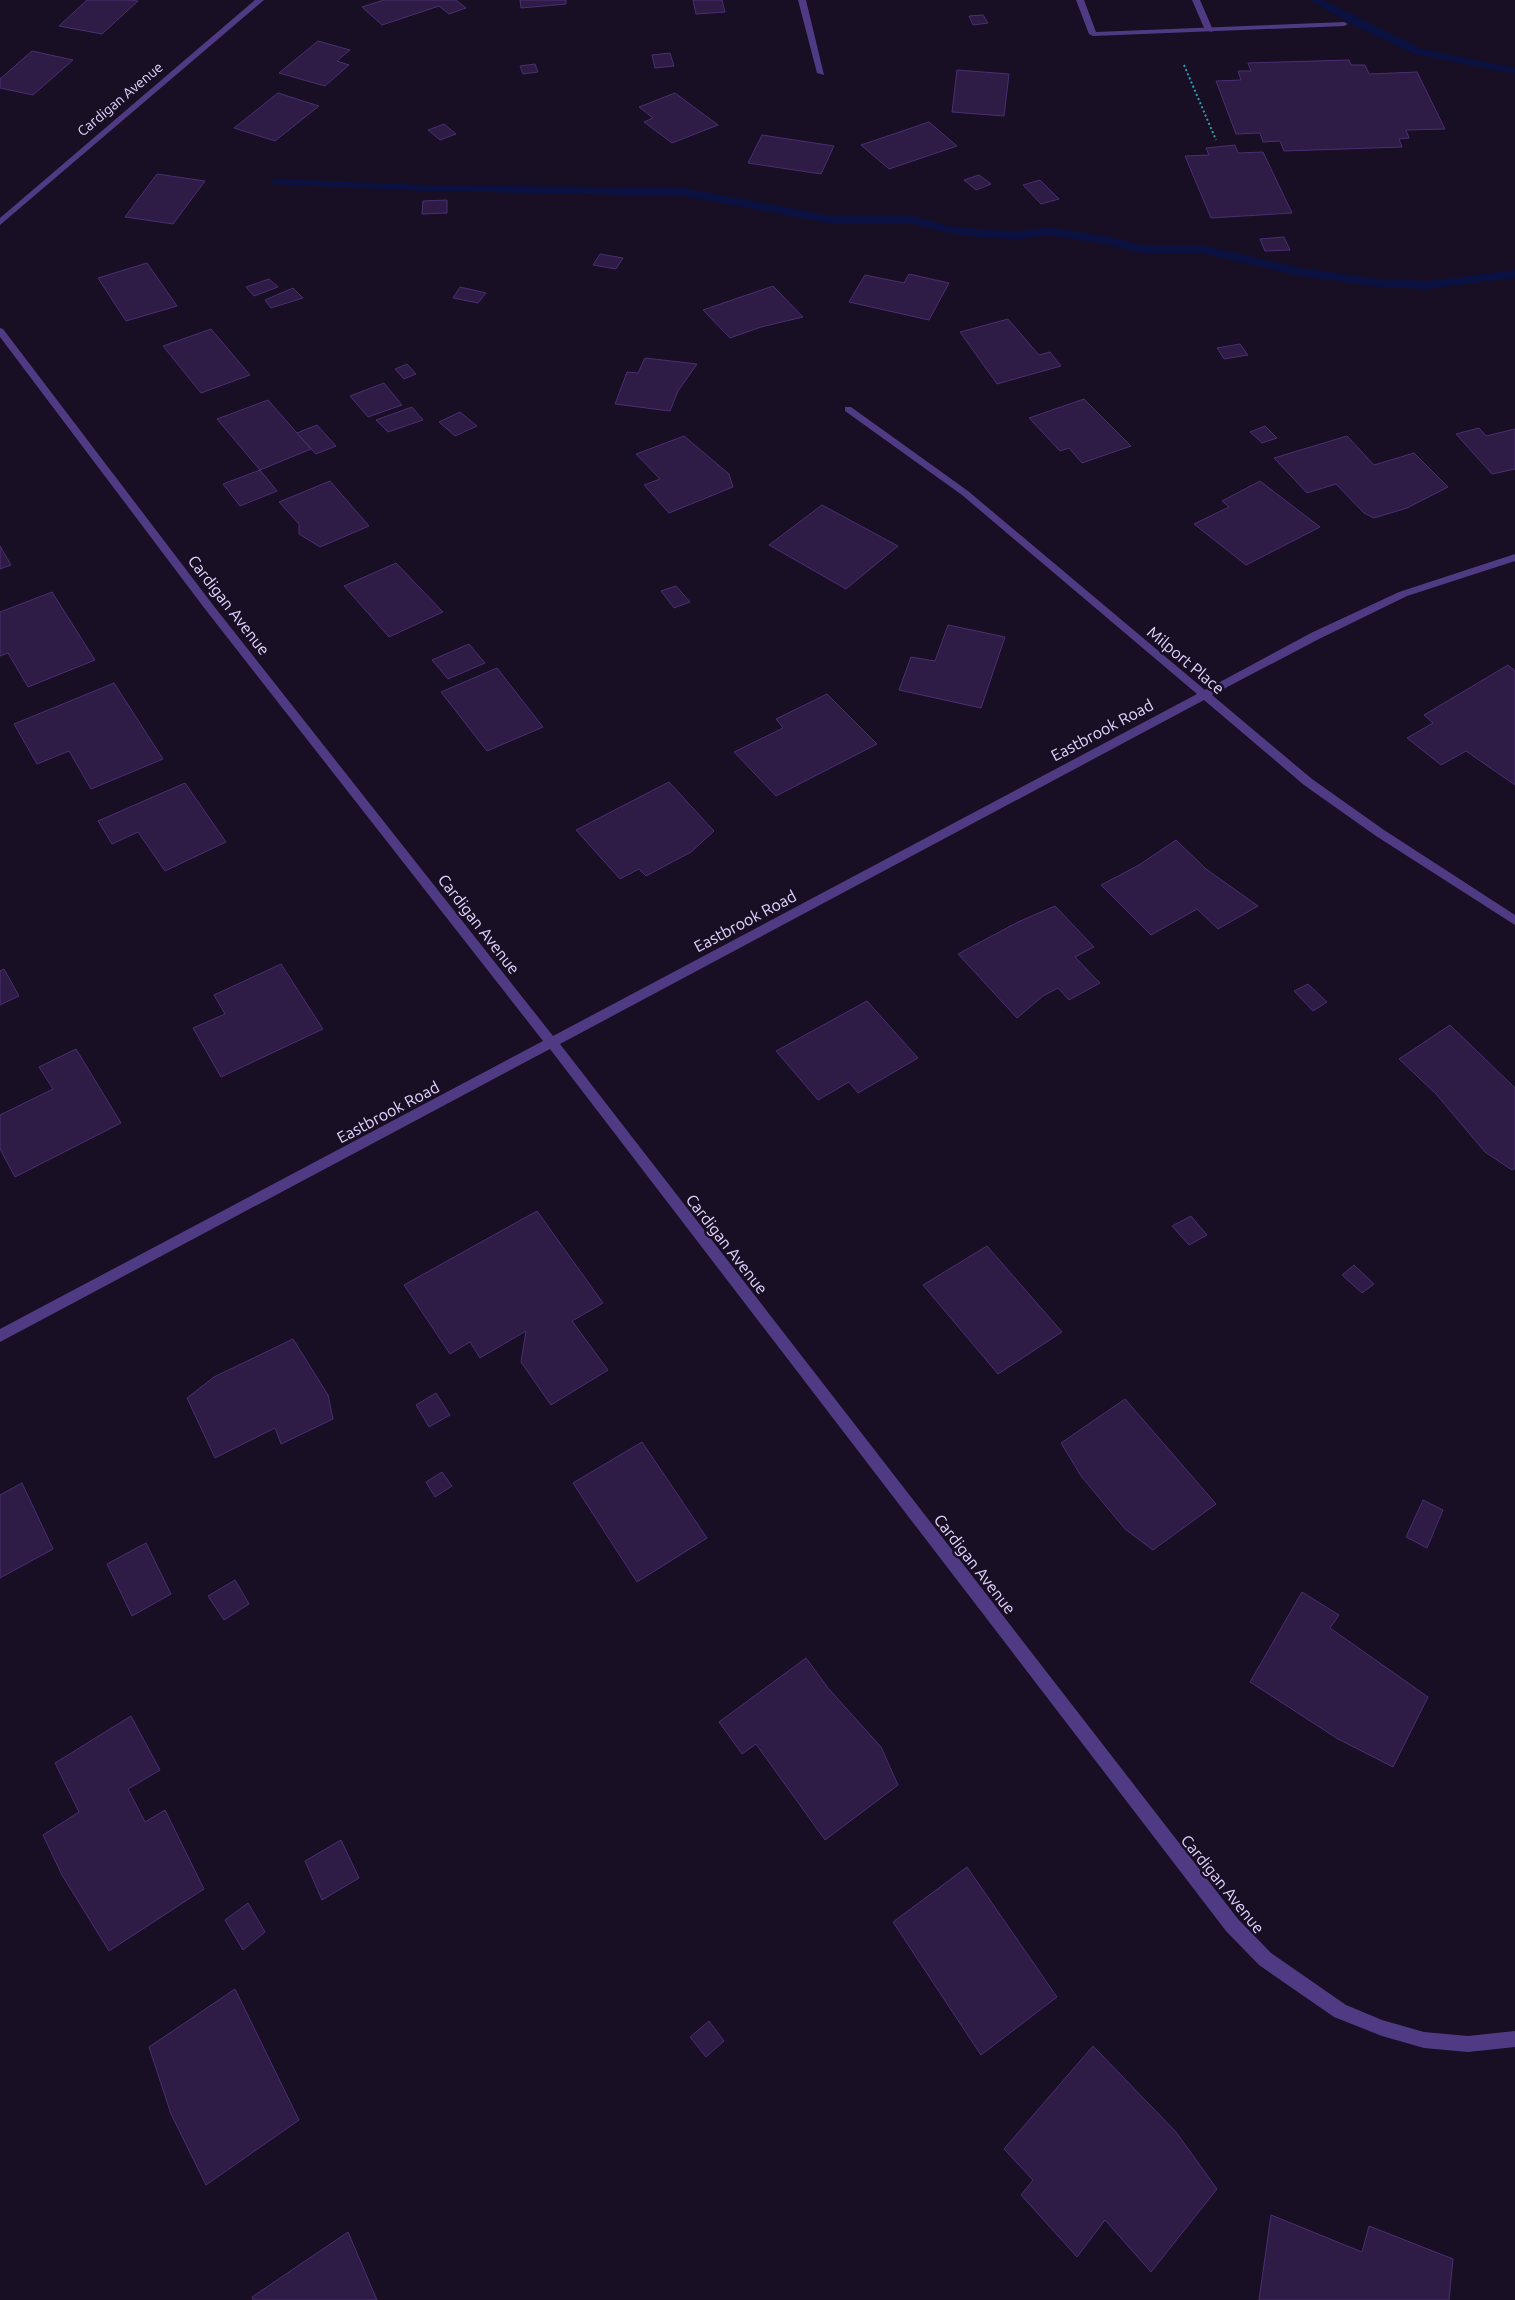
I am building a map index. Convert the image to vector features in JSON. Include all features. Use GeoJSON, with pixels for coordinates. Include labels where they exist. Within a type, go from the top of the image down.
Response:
{"type":"FeatureCollection","features":[{"type":"Feature","properties":{"kind":"street","name":"Cardigan Avenue"},"geometry":{"type":"LineString","coordinates":[[0,222],[260,0]]}},
{"type":"Feature","properties":{"kind":"street"},"geometry":{"type":"LineString","coordinates":[[802,0],[821,73]]}},
{"type":"Feature","properties":{"kind":"street"},"geometry":{"type":"LineString","coordinates":[[1080,0],[1093,34],[1344,24]]}},
{"type":"Feature","properties":{"kind":"street"},"geometry":{"type":"LineString","coordinates":[[1196,0],[1210,30]]}},
{"type":"Feature","properties":{"kind":"street","name":"Cardigan Avenue"},"geometry":{"type":"LineString","coordinates":[[0,331],[215,615],[552,1043],[1232,1925],[1265,1959],[1340,2011],[1382,2028],[1424,2040],[1468,2044],[1515,2039]]}},
{"type":"Feature","properties":{"kind":"street","name":"Milport Place"},"geometry":{"type":"LineString","coordinates":[[848,409],[964,493],[1308,782],[1380,833],[1515,921]]}},
{"type":"Feature","properties":{"kind":"street","name":"Eastbrook Road"},"geometry":{"type":"LineString","coordinates":[[0,1336],[1315,636],[1403,594],[1515,557]]}},
{"type":"Feature","properties":{"kind":"path"},"geometry":{"type":"LineString","coordinates":[[1182,60],[1216,140]]}},
{"type":"Feature","properties":{"kind":"building"},"geometry":{"type":"Polygon","coordinates":[[[87,0],[138,1],[102,34],[59,26],[87,0]]]}},
{"type":"Feature","properties":{"kind":"building"},"geometry":{"type":"Polygon","coordinates":[[[384,0],[456,0],[466,8],[449,14],[439,6],[382,25],[362,7],[384,0]]]}},
{"type":"Feature","properties":{"kind":"building"},"geometry":{"type":"Polygon","coordinates":[[[520,0],[566,0],[566,4],[521,8],[520,0]]]}},
{"type":"Feature","properties":{"kind":"building"},"geometry":{"type":"Polygon","coordinates":[[[693,0],[722,0],[725,12],[696,14],[693,0]]]}},
{"type":"Feature","properties":{"kind":"building"},"geometry":{"type":"Polygon","coordinates":[[[983,15],[988,23],[973,25],[969,16],[983,15]]]}},
{"type":"Feature","properties":{"kind":"building"},"geometry":{"type":"Polygon","coordinates":[[[318,41],[350,50],[337,61],[349,65],[325,86],[279,73],[318,41]]]}},
{"type":"Feature","properties":{"kind":"building"},"geometry":{"type":"Polygon","coordinates":[[[32,51],[73,60],[33,95],[0,88],[0,79],[32,51]]]}},
{"type":"Feature","properties":{"kind":"building"},"geometry":{"type":"Polygon","coordinates":[[[670,53],[674,66],[655,68],[652,55],[670,53]]]}},
{"type":"Feature","properties":{"kind":"building"},"geometry":{"type":"Polygon","coordinates":[[[1349,60],[1351,65],[1365,65],[1369,74],[1417,72],[1445,129],[1406,130],[1409,138],[1399,139],[1402,147],[1284,151],[1280,141],[1263,142],[1260,133],[1236,134],[1216,81],[1241,80],[1238,71],[1251,71],[1248,63],[1349,60]]]}},
{"type":"Feature","properties":{"kind":"building"},"geometry":{"type":"Polygon","coordinates":[[[535,64],[538,72],[523,74],[520,66],[535,64]]]}},
{"type":"Feature","properties":{"kind":"building"},"geometry":{"type":"Polygon","coordinates":[[[957,70],[1009,74],[1004,116],[952,112],[957,70]]]}},
{"type":"Feature","properties":{"kind":"building"},"geometry":{"type":"Polygon","coordinates":[[[278,93],[319,106],[275,141],[234,128],[278,93]]]}},
{"type":"Feature","properties":{"kind":"building"},"geometry":{"type":"Polygon","coordinates":[[[675,93],[718,125],[672,143],[644,122],[653,118],[639,107],[675,93]]]}},
{"type":"Feature","properties":{"kind":"building"},"geometry":{"type":"Polygon","coordinates":[[[929,122],[957,146],[889,169],[861,145],[929,122]]]}},
{"type":"Feature","properties":{"kind":"building"},"geometry":{"type":"Polygon","coordinates":[[[444,124],[456,134],[440,140],[428,130],[444,124]]]}},
{"type":"Feature","properties":{"kind":"building"},"geometry":{"type":"Polygon","coordinates":[[[762,135],[834,146],[821,174],[748,163],[762,135]]]}},
{"type":"Feature","properties":{"kind":"building"},"geometry":{"type":"Polygon","coordinates":[[[1235,145],[1238,153],[1263,152],[1292,213],[1211,218],[1185,156],[1209,155],[1206,148],[1235,145]]]}},
{"type":"Feature","properties":{"kind":"building"},"geometry":{"type":"Polygon","coordinates":[[[157,174],[205,181],[173,224],[125,217],[157,174]]]}},
{"type":"Feature","properties":{"kind":"building"},"geometry":{"type":"Polygon","coordinates":[[[979,175],[991,184],[976,190],[964,180],[979,175]]]}},
{"type":"Feature","properties":{"kind":"building"},"geometry":{"type":"Polygon","coordinates":[[[1040,180],[1059,199],[1041,204],[1023,185],[1040,180]]]}},
{"type":"Feature","properties":{"kind":"building"},"geometry":{"type":"Polygon","coordinates":[[[447,200],[447,213],[422,214],[423,201],[447,200]]]}},
{"type":"Feature","properties":{"kind":"building"},"geometry":{"type":"Polygon","coordinates":[[[1284,237],[1290,250],[1265,251],[1260,239],[1284,237]]]}},
{"type":"Feature","properties":{"kind":"building"},"geometry":{"type":"Polygon","coordinates":[[[600,254],[623,258],[616,269],[593,265],[600,254]]]}},
{"type":"Feature","properties":{"kind":"building"},"geometry":{"type":"Polygon","coordinates":[[[147,263],[177,306],[126,321],[98,278],[147,263]]]}},
{"type":"Feature","properties":{"kind":"building"},"geometry":{"type":"Polygon","coordinates":[[[909,274],[949,283],[929,320],[849,302],[865,275],[904,283],[909,274]]]}},
{"type":"Feature","properties":{"kind":"building"},"geometry":{"type":"Polygon","coordinates":[[[269,279],[278,287],[254,296],[246,287],[269,279]]]}},
{"type":"Feature","properties":{"kind":"building"},"geometry":{"type":"Polygon","coordinates":[[[773,286],[803,317],[761,327],[730,338],[703,310],[773,286]]]}},
{"type":"Feature","properties":{"kind":"building"},"geometry":{"type":"Polygon","coordinates":[[[460,287],[486,293],[478,303],[453,298],[460,287]]]}},
{"type":"Feature","properties":{"kind":"building"},"geometry":{"type":"Polygon","coordinates":[[[293,288],[303,298],[271,308],[265,300],[293,288]]]}},
{"type":"Feature","properties":{"kind":"building"},"geometry":{"type":"Polygon","coordinates":[[[1008,319],[1039,355],[1050,352],[1061,366],[997,384],[960,332],[1008,319]]]}},
{"type":"Feature","properties":{"kind":"building"},"geometry":{"type":"Polygon","coordinates":[[[211,329],[250,375],[201,393],[163,346],[211,329]]]}},
{"type":"Feature","properties":{"kind":"building"},"geometry":{"type":"Polygon","coordinates":[[[1240,344],[1248,355],[1224,359],[1217,348],[1240,344]]]}},
{"type":"Feature","properties":{"kind":"building"},"geometry":{"type":"Polygon","coordinates":[[[645,358],[697,364],[678,391],[670,411],[615,404],[627,372],[638,373],[645,358]]]}},
{"type":"Feature","properties":{"kind":"building"},"geometry":{"type":"Polygon","coordinates":[[[407,364],[416,374],[404,379],[395,369],[407,364]]]}},
{"type":"Feature","properties":{"kind":"building"},"geometry":{"type":"Polygon","coordinates":[[[384,383],[402,405],[368,417],[350,396],[384,383]]]}},
{"type":"Feature","properties":{"kind":"building"},"geometry":{"type":"Polygon","coordinates":[[[1084,399],[1131,446],[1082,463],[1069,448],[1060,451],[1029,418],[1084,399]]]}},
{"type":"Feature","properties":{"kind":"building"},"geometry":{"type":"Polygon","coordinates":[[[268,400],[311,449],[260,470],[217,419],[268,400]]]}},
{"type":"Feature","properties":{"kind":"building"},"geometry":{"type":"Polygon","coordinates":[[[412,407],[423,420],[388,432],[376,420],[412,407]]]}},
{"type":"Feature","properties":{"kind":"building"},"geometry":{"type":"Polygon","coordinates":[[[460,412],[477,426],[455,436],[439,422],[460,412]]]}},
{"type":"Feature","properties":{"kind":"building"},"geometry":{"type":"Polygon","coordinates":[[[317,425],[336,446],[316,454],[297,433],[317,425]]]}},
{"type":"Feature","properties":{"kind":"building"},"geometry":{"type":"Polygon","coordinates":[[[1265,426],[1277,438],[1262,443],[1250,432],[1265,426]]]}},
{"type":"Feature","properties":{"kind":"building"},"geometry":{"type":"Polygon","coordinates":[[[1479,428],[1486,436],[1515,429],[1515,469],[1492,474],[1456,434],[1479,428]]]}},
{"type":"Feature","properties":{"kind":"building"},"geometry":{"type":"Polygon","coordinates":[[[684,436],[729,474],[733,487],[669,513],[644,485],[660,479],[636,454],[684,436]]]}},
{"type":"Feature","properties":{"kind":"building"},"geometry":{"type":"Polygon","coordinates":[[[1347,436],[1374,465],[1414,453],[1448,487],[1407,508],[1374,518],[1364,513],[1336,484],[1307,493],[1274,458],[1347,436]]]}},
{"type":"Feature","properties":{"kind":"building"},"geometry":{"type":"Polygon","coordinates":[[[260,470],[277,491],[240,506],[223,484],[260,470]]]}},
{"type":"Feature","properties":{"kind":"building"},"geometry":{"type":"Polygon","coordinates":[[[330,481],[369,526],[320,547],[299,534],[299,524],[279,502],[330,481]]]}},
{"type":"Feature","properties":{"kind":"building"},"geometry":{"type":"Polygon","coordinates":[[[1260,481],[1320,527],[1246,565],[1194,524],[1229,507],[1222,501],[1260,481]]]}},
{"type":"Feature","properties":{"kind":"building"},"geometry":{"type":"Polygon","coordinates":[[[822,505],[898,546],[846,589],[769,545],[822,505]]]}},
{"type":"Feature","properties":{"kind":"building"},"geometry":{"type":"Polygon","coordinates":[[[0,546],[11,565],[0,569],[0,546]]]}},
{"type":"Feature","properties":{"kind":"building"},"geometry":{"type":"Polygon","coordinates":[[[396,563],[443,612],[389,637],[344,586],[396,563]]]}},
{"type":"Feature","properties":{"kind":"building"},"geometry":{"type":"Polygon","coordinates":[[[676,586],[690,602],[674,608],[661,591],[676,586]]]}},
{"type":"Feature","properties":{"kind":"building"},"geometry":{"type":"Polygon","coordinates":[[[52,592],[95,660],[28,687],[8,653],[0,656],[0,612],[52,592]]]}},
{"type":"Feature","properties":{"kind":"building"},"geometry":{"type":"Polygon","coordinates":[[[948,625],[1005,637],[981,708],[899,690],[911,657],[935,661],[948,625]]]}},
{"type":"Feature","properties":{"kind":"building"},"geometry":{"type":"Polygon","coordinates":[[[469,644],[485,663],[448,679],[432,660],[469,644]]]}},
{"type":"Feature","properties":{"kind":"building"},"geometry":{"type":"Polygon","coordinates":[[[1508,665],[1515,671],[1515,785],[1466,751],[1441,765],[1407,738],[1433,723],[1424,715],[1508,665]]]}},
{"type":"Feature","properties":{"kind":"building"},"geometry":{"type":"Polygon","coordinates":[[[497,668],[543,727],[487,751],[441,692],[497,668]]]}},
{"type":"Feature","properties":{"kind":"building"},"geometry":{"type":"Polygon","coordinates":[[[114,683],[163,759],[91,789],[69,751],[37,764],[14,724],[114,683]]]}},
{"type":"Feature","properties":{"kind":"building"},"geometry":{"type":"Polygon","coordinates":[[[827,694],[877,744],[776,796],[734,752],[783,728],[776,719],[827,694]]]}},
{"type":"Feature","properties":{"kind":"building"},"geometry":{"type":"Polygon","coordinates":[[[669,782],[714,831],[691,852],[646,876],[639,869],[620,879],[576,830],[669,782]]]}},
{"type":"Feature","properties":{"kind":"building"},"geometry":{"type":"Polygon","coordinates":[[[185,783],[226,842],[165,871],[138,832],[112,844],[98,821],[185,783]]]}},
{"type":"Feature","properties":{"kind":"building"},"geometry":{"type":"Polygon","coordinates":[[[1176,840],[1206,869],[1258,906],[1218,929],[1197,909],[1151,935],[1101,885],[1139,865],[1176,840]]]}},
{"type":"Feature","properties":{"kind":"building"},"geometry":{"type":"Polygon","coordinates":[[[1055,906],[1094,947],[1075,957],[1100,983],[1069,1000],[1058,988],[1043,996],[1017,1018],[958,954],[1018,922],[1055,906]]]}},
{"type":"Feature","properties":{"kind":"building"},"geometry":{"type":"Polygon","coordinates":[[[281,964],[323,1029],[221,1077],[193,1028],[225,1014],[214,995],[281,964]]]}},
{"type":"Feature","properties":{"kind":"building"},"geometry":{"type":"Polygon","coordinates":[[[4,969],[19,996],[0,1005],[0,971],[4,969]]]}},
{"type":"Feature","properties":{"kind":"building"},"geometry":{"type":"Polygon","coordinates":[[[1308,984],[1327,1002],[1313,1011],[1294,991],[1308,984]]]}},
{"type":"Feature","properties":{"kind":"building"},"geometry":{"type":"Polygon","coordinates":[[[867,1001],[918,1058],[858,1093],[849,1082],[818,1100],[776,1051],[867,1001]]]}},
{"type":"Feature","properties":{"kind":"building"},"geometry":{"type":"Polygon","coordinates":[[[1450,1025],[1515,1088],[1515,1168],[1512,1170],[1485,1152],[1436,1094],[1399,1059],[1450,1025]]]}},
{"type":"Feature","properties":{"kind":"building"},"geometry":{"type":"Polygon","coordinates":[[[76,1049],[121,1123],[15,1177],[0,1149],[0,1115],[53,1089],[39,1067],[76,1049]]]}},
{"type":"Feature","properties":{"kind":"building"},"geometry":{"type":"Polygon","coordinates":[[[537,1211],[603,1303],[572,1321],[608,1370],[551,1405],[521,1362],[526,1331],[480,1358],[470,1342],[450,1354],[404,1285],[537,1211]]]}},
{"type":"Feature","properties":{"kind":"building"},"geometry":{"type":"Polygon","coordinates":[[[1191,1216],[1207,1235],[1189,1245],[1172,1226],[1191,1216]]]}},
{"type":"Feature","properties":{"kind":"building"},"geometry":{"type":"Polygon","coordinates":[[[987,1246],[1062,1332],[998,1374],[923,1285],[987,1246]]]}},
{"type":"Feature","properties":{"kind":"building"},"geometry":{"type":"Polygon","coordinates":[[[1354,1265],[1374,1284],[1362,1293],[1342,1275],[1354,1265]]]}},
{"type":"Feature","properties":{"kind":"building"},"geometry":{"type":"Polygon","coordinates":[[[293,1339],[328,1395],[333,1419],[281,1444],[275,1428],[215,1458],[187,1398],[214,1377],[293,1339]]]}},
{"type":"Feature","properties":{"kind":"building"},"geometry":{"type":"Polygon","coordinates":[[[436,1393],[450,1415],[429,1427],[416,1405],[436,1393]]]}},
{"type":"Feature","properties":{"kind":"building"},"geometry":{"type":"Polygon","coordinates":[[[1125,1399],[1216,1504],[1153,1550],[1125,1529],[1081,1476],[1061,1443],[1125,1399]]]}},
{"type":"Feature","properties":{"kind":"building"},"geometry":{"type":"Polygon","coordinates":[[[642,1442],[707,1538],[637,1582],[573,1483],[642,1442]]]}},
{"type":"Feature","properties":{"kind":"building"},"geometry":{"type":"Polygon","coordinates":[[[442,1472],[452,1486],[435,1497],[426,1482],[442,1472]]]}},
{"type":"Feature","properties":{"kind":"building"},"geometry":{"type":"Polygon","coordinates":[[[22,1483],[53,1549],[0,1578],[0,1495],[22,1483]]]}},
{"type":"Feature","properties":{"kind":"building"},"geometry":{"type":"Polygon","coordinates":[[[1423,1500],[1443,1510],[1427,1548],[1406,1537],[1423,1500]]]}},
{"type":"Feature","properties":{"kind":"building"},"geometry":{"type":"Polygon","coordinates":[[[146,1543],[171,1594],[132,1616],[107,1564],[146,1543]]]}},
{"type":"Feature","properties":{"kind":"building"},"geometry":{"type":"Polygon","coordinates":[[[235,1580],[249,1604],[224,1620],[208,1596],[235,1580]]]}},
{"type":"Feature","properties":{"kind":"building"},"geometry":{"type":"Polygon","coordinates":[[[1302,1592],[1339,1615],[1330,1628],[1428,1697],[1393,1767],[1338,1739],[1250,1682],[1302,1592]]]}},
{"type":"Feature","properties":{"kind":"building"},"geometry":{"type":"Polygon","coordinates":[[[806,1658],[828,1688],[881,1747],[898,1785],[825,1840],[756,1744],[742,1754],[719,1722],[806,1658]]]}},
{"type":"Feature","properties":{"kind":"building"},"geometry":{"type":"Polygon","coordinates":[[[131,1716],[160,1770],[128,1789],[145,1822],[165,1810],[204,1889],[109,1951],[62,1875],[43,1835],[79,1812],[55,1763],[131,1716]]]}},
{"type":"Feature","properties":{"kind":"building"},"geometry":{"type":"Polygon","coordinates":[[[341,1840],[359,1878],[322,1900],[305,1861],[341,1840]]]}},
{"type":"Feature","properties":{"kind":"building"},"geometry":{"type":"Polygon","coordinates":[[[967,1867],[1057,1997],[981,2055],[893,1922],[967,1867]]]}},
{"type":"Feature","properties":{"kind":"building"},"geometry":{"type":"Polygon","coordinates":[[[248,1903],[265,1932],[243,1950],[225,1920],[248,1903]]]}},
{"type":"Feature","properties":{"kind":"building"},"geometry":{"type":"Polygon","coordinates":[[[235,1989],[299,2120],[206,2185],[171,2114],[149,2047],[235,1989]]]}},
{"type":"Feature","properties":{"kind":"building"},"geometry":{"type":"Polygon","coordinates":[[[709,2021],[724,2041],[706,2057],[690,2037],[709,2021]]]}},
{"type":"Feature","properties":{"kind":"building"},"geometry":{"type":"Polygon","coordinates":[[[1093,2046],[1176,2132],[1217,2189],[1151,2272],[1105,2220],[1077,2257],[1021,2195],[1033,2180],[1004,2149],[1093,2046]]]}},
{"type":"Feature","properties":{"kind":"building"},"geometry":{"type":"Polygon","coordinates":[[[1271,2215],[1362,2252],[1369,2226],[1453,2259],[1449,2300],[1259,2300],[1271,2215]]]}},
{"type":"Feature","properties":{"kind":"building"},"geometry":{"type":"Polygon","coordinates":[[[348,2232],[377,2300],[253,2300],[252,2297],[348,2232]]]}},
{"type":"Feature","properties":{"kind":"waterway"},"geometry":{"type":"LineString","coordinates":[[1315,0],[1357,23],[1419,52],[1515,71]]}},
{"type":"Feature","properties":{"kind":"waterway"},"geometry":{"type":"LineString","coordinates":[[275,182],[427,188],[683,192],[733,203],[811,214],[834,220],[914,220],[947,229],[987,234],[1019,235],[1049,231],[1105,240],[1142,249],[1201,249],[1300,272],[1380,283],[1427,285],[1465,282],[1502,274],[1515,274]]}}]}
